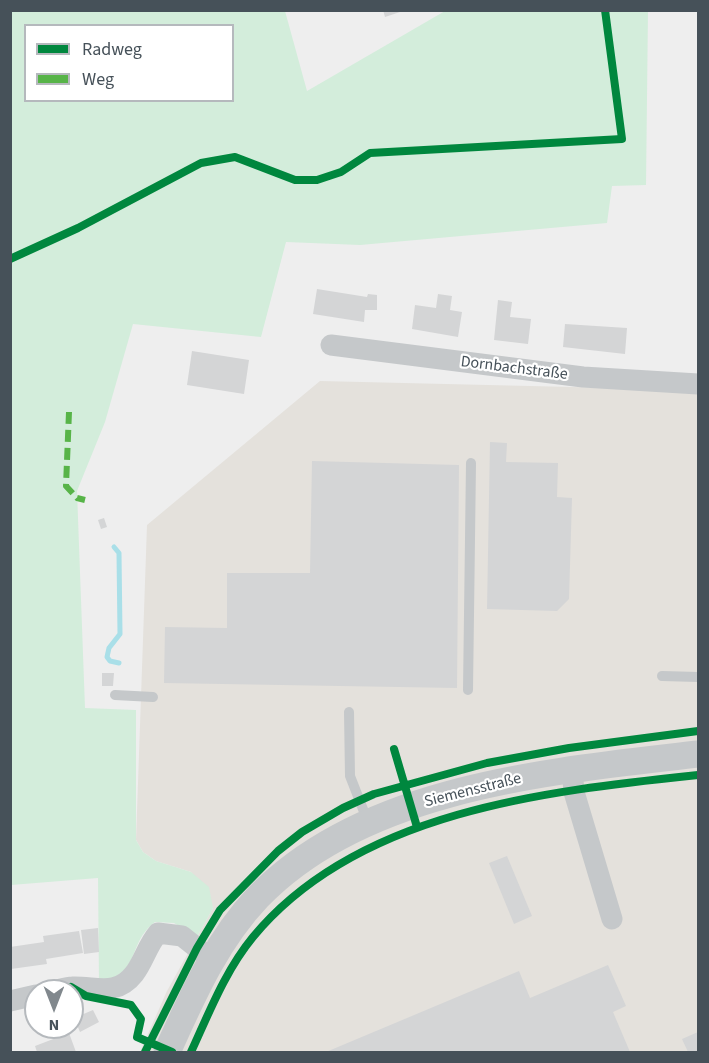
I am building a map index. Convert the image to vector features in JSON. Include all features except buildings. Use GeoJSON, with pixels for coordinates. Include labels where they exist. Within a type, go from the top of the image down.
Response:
{"type":"FeatureCollection","features":[{"type":"Feature","properties":{"kind":"street","name":"Dornbachstraße"},"geometry":{"type":"LineString","coordinates":[[331,345],[583,376],[699,384]]}},
{"type":"Feature","properties":{"kind":"street","name":"Siemensstraße"},"geometry":{"type":"LineString","coordinates":[[167,1053],[211,959],[259,896],[306,857],[368,822],[469,789],[572,770],[699,754]]}},
{"type":"Feature","properties":{"kind":"street"},"geometry":{"type":"LineString","coordinates":[[572,770],[574,792],[612,919]]}},
{"type":"Feature","properties":{"kind":"street"},"geometry":{"type":"LineString","coordinates":[[84,988],[105,990],[119,987],[135,973],[150,942],[158,933],[182,936],[211,959]]}},
{"type":"Feature","properties":{"kind":"lane"},"geometry":{"type":"LineString","coordinates":[[468,690],[471,463]]}},
{"type":"Feature","properties":{"kind":"lane"},"geometry":{"type":"LineString","coordinates":[[662,676],[699,677]]}},
{"type":"Feature","properties":{"kind":"lane"},"geometry":{"type":"LineString","coordinates":[[115,695],[153,697]]}},
{"type":"Feature","properties":{"kind":"lane"},"geometry":{"type":"LineString","coordinates":[[349,712],[350,776],[368,822]]}},
{"type":"Feature","properties":{"kind":"shaded area"},"geometry":{"type":"Polygon","coordinates":[[[320,381],[698,390],[698,1052],[140,1052],[167,991],[213,908],[191,872],[156,861],[143,852],[136,840],[147,525],[320,381]]]}},
{"type":"Feature","properties":{"kind":"green space"},"geometry":{"type":"Polygon","coordinates":[[[11,11],[285,11],[307,91],[445,11],[648,11],[646,185],[612,186],[607,223],[360,245],[286,242],[261,337],[133,324],[105,422],[77,491],[85,708],[136,710],[136,840],[143,852],[156,861],[191,872],[209,887],[213,908],[197,937],[174,923],[155,922],[140,939],[128,965],[122,972],[99,983],[98,878],[11,885],[11,11]]]}},
{"type":"Feature","properties":{"kind":"waterway"},"geometry":{"type":"LineString","coordinates":[[114,547],[119,553],[120,634],[109,648],[107,657],[110,661],[119,663]]}},
{"type":"Feature","properties":{"kind":"marked path"},"geometry":{"type":"LineString","coordinates":[[69,412],[66,486],[77,498],[85,500]]}},
{"type":"Feature","properties":{"kind":"cycle path"},"geometry":{"type":"LineString","coordinates":[[10,259],[78,228],[201,163],[235,157],[295,180],[317,180],[341,172],[370,153],[622,139],[605,10]]}},
{"type":"Feature","properties":{"kind":"cycle path"},"geometry":{"type":"LineString","coordinates":[[145,1052],[197,948],[220,910],[278,851],[302,832],[343,808],[374,794],[487,763],[569,748],[698,731]]}},
{"type":"Feature","properties":{"kind":"cycle path"},"geometry":{"type":"LineString","coordinates":[[394,749],[417,827]]}},
{"type":"Feature","properties":{"kind":"cycle path"},"geometry":{"type":"LineString","coordinates":[[191,1052],[226,978],[253,937],[296,895],[345,861],[399,835],[458,815],[518,800],[579,789],[698,775]]}},
{"type":"Feature","properties":{"kind":"cycle path"},"geometry":{"type":"LineString","coordinates":[[84,995],[131,1005],[141,1019],[137,1037],[172,1052]]}}]}
